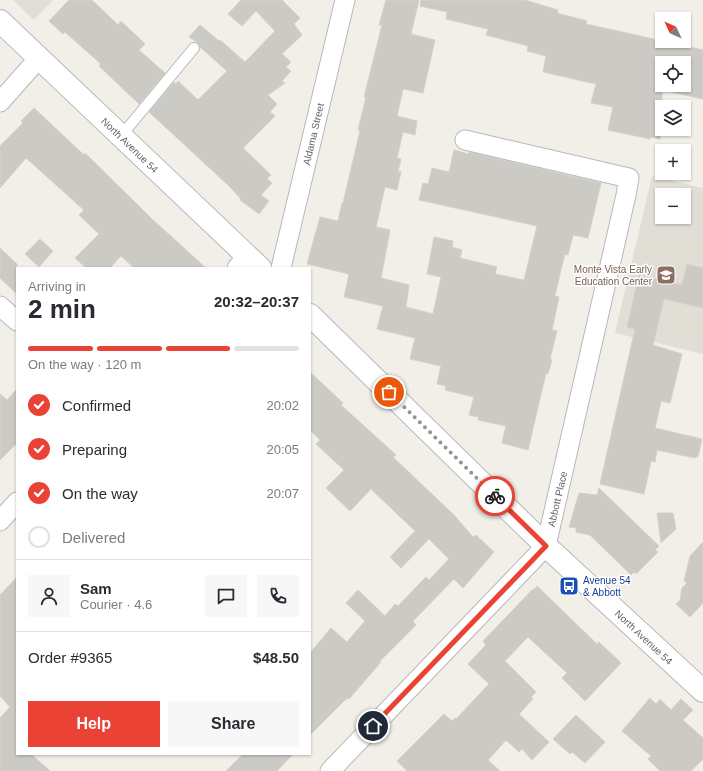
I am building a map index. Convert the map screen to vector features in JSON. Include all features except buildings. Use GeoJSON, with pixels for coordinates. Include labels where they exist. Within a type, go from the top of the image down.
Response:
{"type":"FeatureCollection","features":[{"type":"Feature","properties":{"kind":"street","name":"Aldama Street"},"geometry":{"type":"LineString","coordinates":[[281,267],[345,0]]}},
{"type":"Feature","properties":{"kind":"street","name":"North Avenue 54"},"geometry":{"type":"LineString","coordinates":[[0,21],[121,136],[248,264]]}},
{"type":"Feature","properties":{"kind":"street"},"geometry":{"type":"LineString","coordinates":[[0,102],[40,58]]}},
{"type":"Feature","properties":{"kind":"street","name":"Abbott Place"},"geometry":{"type":"LineString","coordinates":[[465,140],[629,178],[546,546]]}},
{"type":"Feature","properties":{"kind":"street"},"geometry":{"type":"LineString","coordinates":[[0,306],[16,320]]}},
{"type":"Feature","properties":{"kind":"street","name":"North Avenue 54"},"geometry":{"type":"LineString","coordinates":[[311,316],[546,546],[703,691]]}},
{"type":"Feature","properties":{"kind":"street"},"geometry":{"type":"LineString","coordinates":[[0,520],[16,503]]}},
{"type":"Feature","properties":{"kind":"street"},"geometry":{"type":"LineString","coordinates":[[330,771],[546,546]]}},
{"type":"Feature","properties":{"kind":"lane"},"geometry":{"type":"LineString","coordinates":[[121,136],[194,48]]}},
{"type":"Feature","properties":{"kind":"shaded area"},"geometry":{"type":"Polygon","coordinates":[[[13,0],[53,0],[34,20],[13,0]]]}},
{"type":"Feature","properties":{"kind":"shaded area","name":"Monte Vista Early Education Center"},"geometry":{"type":"Polygon","coordinates":[[[652,176],[655,177],[655,180],[669,180],[703,188],[703,354],[615,333],[652,176]]]}},
{"type":"Feature","properties":{"kind":"way so far"},"geometry":{"type":"LineString","coordinates":[[389,392],[495,496]]}},
{"type":"Feature","properties":{"kind":"place","name":"Monte Vista Early Education Center"},"geometry":{"type":"Point","coordinates":[666,275]}},
{"type":"Feature","properties":{"kind":"place","name":"Avenue 54 & Abbott"},"geometry":{"type":"Point","coordinates":[569,586]}},
{"type":"Feature","properties":{"kind":"route"},"geometry":{"type":"LineString","coordinates":[[373,726],[546,546],[495,496]]}}]}
